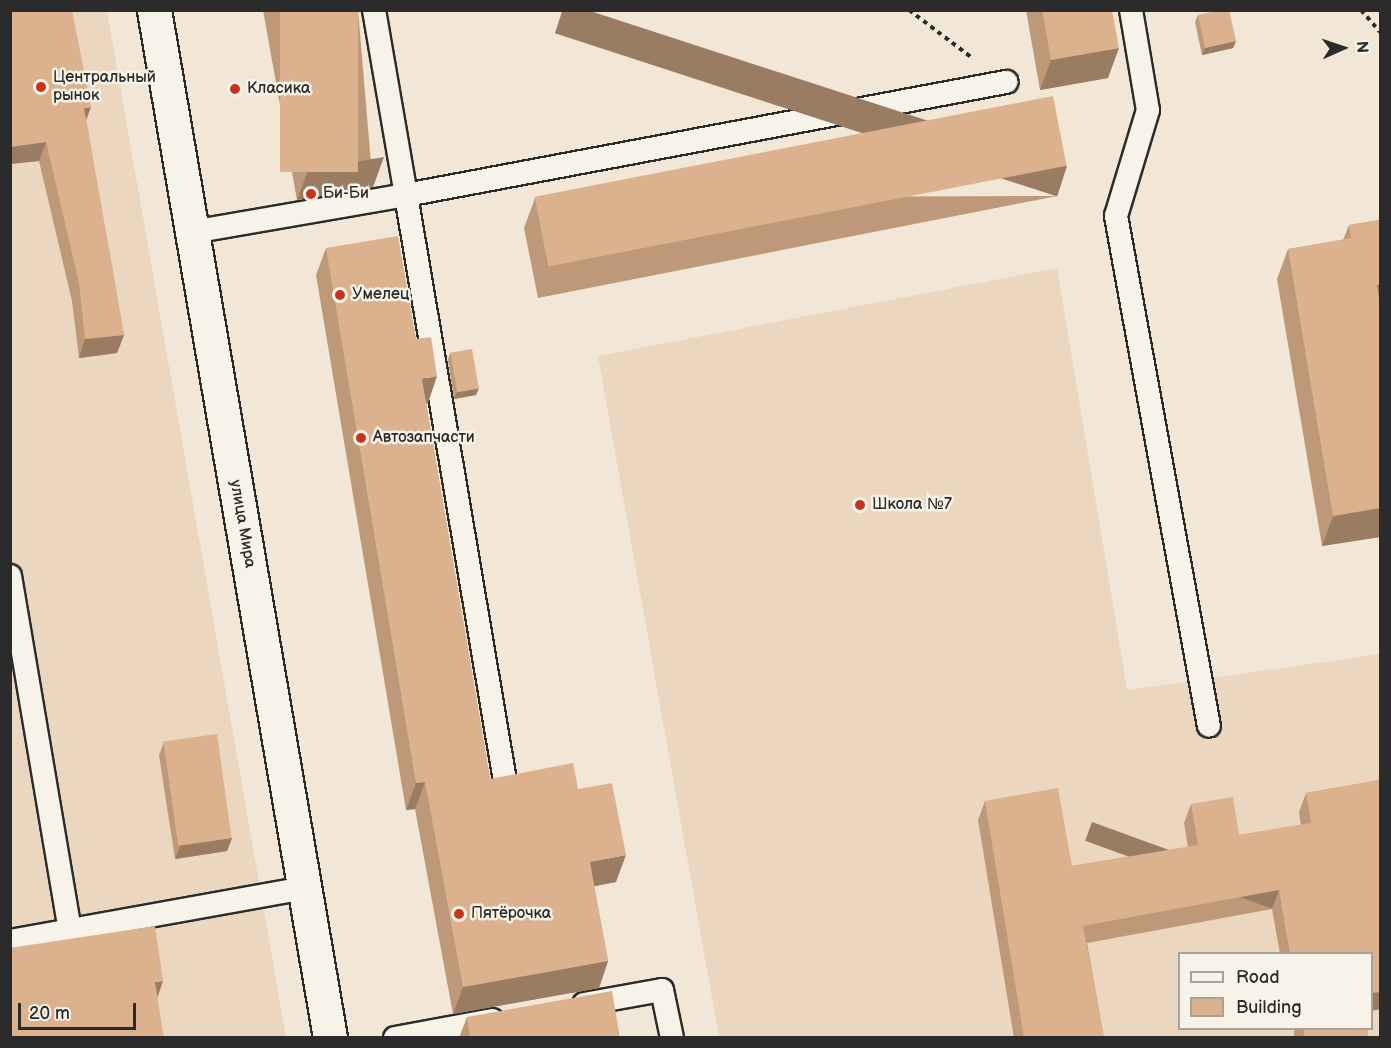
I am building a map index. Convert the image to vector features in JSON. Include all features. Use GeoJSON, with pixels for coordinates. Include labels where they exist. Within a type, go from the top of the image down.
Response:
{"type":"FeatureCollection","features":[{"type":"Feature","properties":{"kind":"street","name":"улица Мира"},"geometry":{"type":"LineString","coordinates":[[154,10],[330,1038]]}},
{"type":"Feature","properties":{"kind":"lane"},"geometry":{"type":"LineString","coordinates":[[374,10],[504,775]]}},
{"type":"Feature","properties":{"kind":"lane"},"geometry":{"type":"LineString","coordinates":[[1131,10],[1148,110],[1116,216],[1209,726]]}},
{"type":"Feature","properties":{"kind":"lane"},"geometry":{"type":"LineString","coordinates":[[192,232],[406,195],[1006,82]]}},
{"type":"Feature","properties":{"kind":"lane"},"geometry":{"type":"LineString","coordinates":[[10,576],[70,930]]}},
{"type":"Feature","properties":{"kind":"lane"},"geometry":{"type":"LineString","coordinates":[[10,941],[304,888]]}},
{"type":"Feature","properties":{"kind":"lane"},"geometry":{"type":"LineString","coordinates":[[557,1009],[662,990],[672,1038]]}},
{"type":"Feature","properties":{"kind":"lane"},"geometry":{"type":"LineString","coordinates":[[395,1038],[511,1017]]}},
{"type":"Feature","properties":{"kind":"path"},"geometry":{"type":"LineString","coordinates":[[909,10],[1006,82]]}},
{"type":"Feature","properties":{"kind":"path"},"geometry":{"type":"LineString","coordinates":[[1361,10],[1380,32]]}},
{"type":"Feature","properties":{"kind":"shaded area"},"geometry":{"type":"Polygon","coordinates":[[[10,11],[107,11],[286,1037],[11,1037],[10,11]]]}},
{"type":"Feature","properties":{"kind":"shaded area","name":"Школа №7"},"geometry":{"type":"Polygon","coordinates":[[[1057,268],[1127,690],[1380,654],[1380,1037],[719,1037],[598,356],[1057,268]]]}},
{"type":"Feature","properties":{"kind":"building"},"geometry":{"type":"Polygon","coordinates":[[[10,10],[72,10],[91,107],[84,108],[124,335],[85,339],[79,283],[46,142],[10,147],[10,10]]]}},
{"type":"Feature","properties":{"kind":"building"},"geometry":{"type":"Polygon","coordinates":[[[280,10],[358,10],[358,172],[280,172],[280,10]]]}},
{"type":"Feature","properties":{"kind":"building"},"geometry":{"type":"Polygon","coordinates":[[[1042,10],[1112,10],[1119,48],[1051,60],[1042,10]]]}},
{"type":"Feature","properties":{"kind":"building"},"geometry":{"type":"Polygon","coordinates":[[[1229,10],[1236,41],[1205,48],[1198,15],[1229,10]]]}},
{"type":"Feature","properties":{"kind":"building"},"geometry":{"type":"Polygon","coordinates":[[[1053,96],[1067,166],[548,266],[535,197],[1053,96]]]}},
{"type":"Feature","properties":{"kind":"building"},"geometry":{"type":"Polygon","coordinates":[[[1380,220],[1380,284],[1377,285],[1380,305],[1380,508],[1333,516],[1288,249],[1351,238],[1349,225],[1380,220]]]}},
{"type":"Feature","properties":{"kind":"building"},"geometry":{"type":"Polygon","coordinates":[[[398,236],[416,339],[431,337],[437,376],[422,379],[490,779],[573,763],[578,789],[612,783],[626,855],[590,862],[608,961],[463,987],[425,782],[416,783],[326,248],[398,236]]]}},
{"type":"Feature","properties":{"kind":"building"},"geometry":{"type":"Polygon","coordinates":[[[472,349],[479,388],[457,392],[450,353],[472,349]]]}},
{"type":"Feature","properties":{"kind":"building"},"geometry":{"type":"Polygon","coordinates":[[[217,734],[232,838],[178,845],[164,742],[217,734]]]}},
{"type":"Feature","properties":{"kind":"building"},"geometry":{"type":"Polygon","coordinates":[[[1380,780],[1380,992],[1373,993],[1373,952],[1290,952],[1279,890],[1083,926],[1104,1038],[1024,1038],[985,801],[1058,788],[1072,866],[1198,845],[1191,804],[1233,797],[1239,835],[1311,823],[1306,793],[1380,780]]]}},
{"type":"Feature","properties":{"kind":"building"},"geometry":{"type":"Polygon","coordinates":[[[155,926],[163,981],[155,982],[164,1038],[10,1038],[10,948],[155,926]]]}},
{"type":"Feature","properties":{"kind":"building"},"geometry":{"type":"Polygon","coordinates":[[[612,991],[620,1038],[470,1038],[467,1017],[612,991]]]}},
{"type":"Feature","properties":{"kind":"building"},"geometry":{"type":"Polygon","coordinates":[[[1304,1030],[1368,1030],[1368,1038],[1304,1038],[1304,1030]]]}},
{"type":"Feature","properties":{"kind":"place","name":"Центральный рынок"},"geometry":{"type":"Point","coordinates":[41,87]}},
{"type":"Feature","properties":{"kind":"place","name":"Класика"},"geometry":{"type":"Point","coordinates":[235,89]}},
{"type":"Feature","properties":{"kind":"place","name":"Би-Би"},"geometry":{"type":"Point","coordinates":[311,194]}},
{"type":"Feature","properties":{"kind":"place","name":"Умелец"},"geometry":{"type":"Point","coordinates":[340,295]}},
{"type":"Feature","properties":{"kind":"place","name":"Автозапчасти"},"geometry":{"type":"Point","coordinates":[361,438]}},
{"type":"Feature","properties":{"kind":"place","name":"Школа №7"},"geometry":{"type":"Point","coordinates":[860,505]}},
{"type":"Feature","properties":{"kind":"place","name":"Пятёрочка"},"geometry":{"type":"Point","coordinates":[459,914]}}]}
